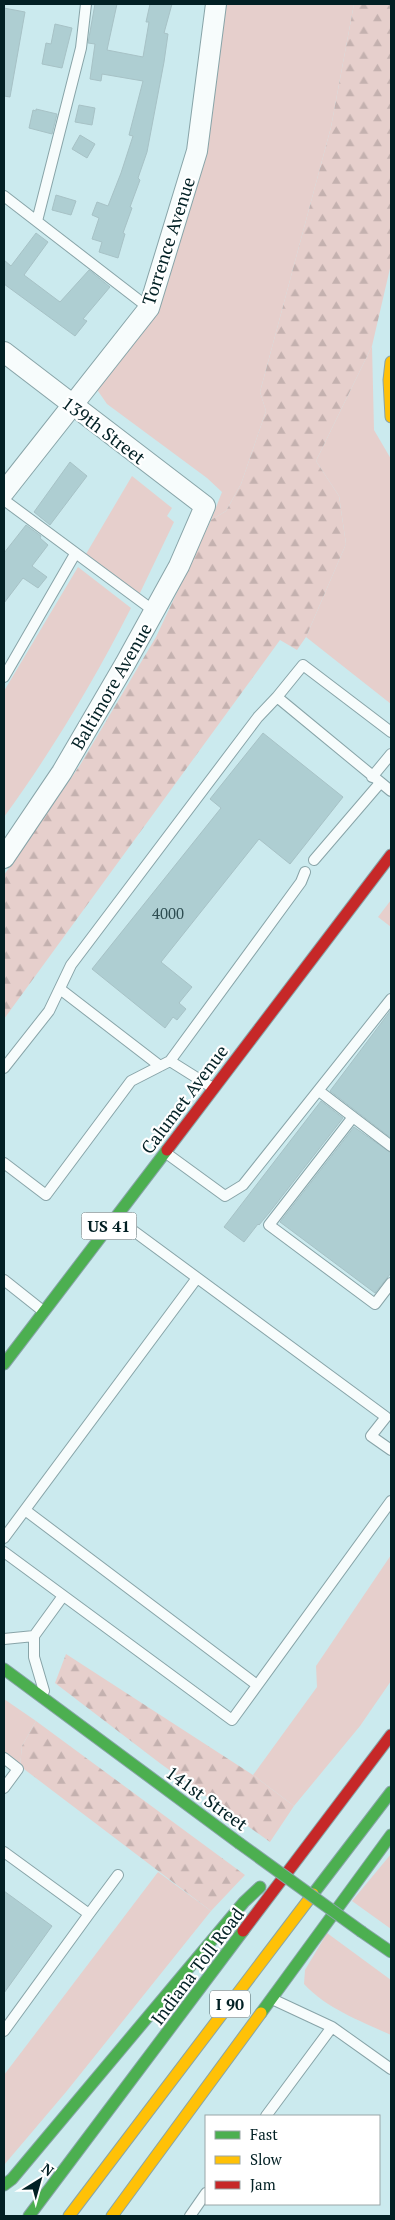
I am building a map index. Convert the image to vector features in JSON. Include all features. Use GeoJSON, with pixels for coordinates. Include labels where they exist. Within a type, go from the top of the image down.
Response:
{"type":"FeatureCollection","features":[{"type":"Feature","properties":{"kind":"main road"},"geometry":{"type":"LineString","coordinates":[[391,362],[389,380],[391,417]]}},
{"type":"Feature","properties":{"kind":"main road","name":"Calumet Avenue"},"geometry":{"type":"LineString","coordinates":[[4,1364],[391,855]]}},
{"type":"Feature","properties":{"kind":"main road","name":"141st Street"},"geometry":{"type":"LineString","coordinates":[[4,1669],[239,1843],[391,1952]]}},
{"type":"Feature","properties":{"kind":"main road","name":"Indiana Toll Road"},"geometry":{"type":"LineString","coordinates":[[29,2216],[317,1836],[391,1735]]}},
{"type":"Feature","properties":{"kind":"main road","name":"I 90"},"geometry":{"type":"LineString","coordinates":[[70,2216],[391,1792]]}},
{"type":"Feature","properties":{"kind":"main road"},"geometry":{"type":"LineString","coordinates":[[112,2216],[391,1835]]}},
{"type":"Feature","properties":{"kind":"main road"},"geometry":{"type":"LineString","coordinates":[[4,2186],[12,2179],[244,1902],[317,1836]]}},
{"type":"Feature","properties":{"kind":"street","name":"Torrence Avenue"},"geometry":{"type":"LineString","coordinates":[[4,492],[149,308],[197,151],[216,4]]}},
{"type":"Feature","properties":{"kind":"street","name":"139th Street"},"geometry":{"type":"LineString","coordinates":[[4,352],[205,506]]}},
{"type":"Feature","properties":{"kind":"street","name":"Baltimore Avenue"},"geometry":{"type":"LineString","coordinates":[[4,858],[62,772],[154,611],[178,566],[205,506]]}},
{"type":"Feature","properties":{"kind":"lane"},"geometry":{"type":"LineString","coordinates":[[37,221],[80,48],[86,4]]}},
{"type":"Feature","properties":{"kind":"lane"},"geometry":{"type":"LineString","coordinates":[[4,196],[149,308]]}},
{"type":"Feature","properties":{"kind":"lane"},"geometry":{"type":"LineString","coordinates":[[4,500],[154,611]]}},
{"type":"Feature","properties":{"kind":"lane"},"geometry":{"type":"LineString","coordinates":[[4,677],[75,554]]}},
{"type":"Feature","properties":{"kind":"lane"},"geometry":{"type":"LineString","coordinates":[[4,1068],[49,1011],[71,965],[258,717],[304,665],[391,732]]}},
{"type":"Feature","properties":{"kind":"lane"},"geometry":{"type":"LineString","coordinates":[[277,697],[391,791]]}},
{"type":"Feature","properties":{"kind":"lane"},"geometry":{"type":"LineString","coordinates":[[314,860],[376,780],[391,754]]}},
{"type":"Feature","properties":{"kind":"lane"},"geometry":{"type":"LineString","coordinates":[[4,1163],[46,1195],[131,1081],[170,1061],[295,890],[305,872]]}},
{"type":"Feature","properties":{"kind":"lane"},"geometry":{"type":"LineString","coordinates":[[60,989],[160,1066]]}},
{"type":"Feature","properties":{"kind":"lane"},"geometry":{"type":"LineString","coordinates":[[165,1152],[225,1196],[243,1185],[260,1167],[391,999]]}},
{"type":"Feature","properties":{"kind":"lane"},"geometry":{"type":"LineString","coordinates":[[170,1061],[214,1089]]}},
{"type":"Feature","properties":{"kind":"lane"},"geometry":{"type":"LineString","coordinates":[[319,1091],[391,1146]]}},
{"type":"Feature","properties":{"kind":"lane"},"geometry":{"type":"LineString","coordinates":[[353,1117],[270,1225],[375,1304],[391,1283]]}},
{"type":"Feature","properties":{"kind":"lane"},"geometry":{"type":"LineString","coordinates":[[115,1218],[386,1417],[371,1436],[391,1450]]}},
{"type":"Feature","properties":{"kind":"lane"},"geometry":{"type":"LineString","coordinates":[[4,1538],[197,1278]]}},
{"type":"Feature","properties":{"kind":"lane"},"geometry":{"type":"LineString","coordinates":[[4,1280],[44,1312]]}},
{"type":"Feature","properties":{"kind":"lane"},"geometry":{"type":"LineString","coordinates":[[4,1552],[232,1720],[391,1501]]}},
{"type":"Feature","properties":{"kind":"lane"},"geometry":{"type":"LineString","coordinates":[[24,1510],[257,1685]]}},
{"type":"Feature","properties":{"kind":"lane"},"geometry":{"type":"LineString","coordinates":[[47,1700],[34,1656],[34,1636],[63,1596]]}},
{"type":"Feature","properties":{"kind":"lane"},"geometry":{"type":"LineString","coordinates":[[4,1639],[34,1636]]}},
{"type":"Feature","properties":{"kind":"lane"},"geometry":{"type":"LineString","coordinates":[[4,1758],[18,1769],[4,1788]]}},
{"type":"Feature","properties":{"kind":"lane"},"geometry":{"type":"LineString","coordinates":[[4,1852],[89,1914]]}},
{"type":"Feature","properties":{"kind":"lane"},"geometry":{"type":"LineString","coordinates":[[4,2030],[118,1875]]}},
{"type":"Feature","properties":{"kind":"lane"},"geometry":{"type":"LineString","coordinates":[[271,1999],[332,2026],[391,2069]]}},
{"type":"Feature","properties":{"kind":"lane"},"geometry":{"type":"LineString","coordinates":[[267,2115],[332,2026]]}},
{"type":"Feature","properties":{"kind":"lane"},"geometry":{"type":"LineString","coordinates":[[190,2216],[205,2194]]}},
{"type":"Feature","properties":{"kind":"green space"},"geometry":{"type":"Polygon","coordinates":[[[225,4],[354,4],[331,127],[260,392],[266,411],[241,484],[226,511],[211,520],[222,492],[207,478],[107,404],[98,391],[99,383],[160,304],[225,4]]]}},
{"type":"Feature","properties":{"kind":"green space"},"geometry":{"type":"Polygon","coordinates":[[[354,4],[391,4],[391,264],[372,346],[316,461],[339,496],[346,544],[306,637],[297,650],[280,640],[4,1019],[4,875],[80,765],[156,637],[211,520],[226,511],[241,484],[266,411],[260,392],[331,127],[354,4]]]}},
{"type":"Feature","properties":{"kind":"green space"},"geometry":{"type":"Polygon","coordinates":[[[372,346],[374,430],[391,459],[391,704],[306,637],[346,544],[339,496],[316,461],[372,346]]]}},
{"type":"Feature","properties":{"kind":"green space"},"geometry":{"type":"Polygon","coordinates":[[[132,476],[172,508],[167,516],[174,522],[139,595],[86,554],[132,476]]]}},
{"type":"Feature","properties":{"kind":"green space"},"geometry":{"type":"Polygon","coordinates":[[[78,567],[131,608],[72,715],[4,817],[4,691],[78,567]]]}},
{"type":"Feature","properties":{"kind":"green space"},"geometry":{"type":"Polygon","coordinates":[[[391,900],[391,927],[378,917],[391,900]]]}},
{"type":"Feature","properties":{"kind":"green space"},"geometry":{"type":"Polygon","coordinates":[[[391,1555],[391,1681],[360,1726],[294,1806],[253,1775],[317,1687],[316,1666],[391,1555]]]}},
{"type":"Feature","properties":{"kind":"green space"},"geometry":{"type":"Polygon","coordinates":[[[66,1654],[253,1775],[294,1806],[270,1842],[161,1764],[55,1683],[66,1654]]]}},
{"type":"Feature","properties":{"kind":"green space"},"geometry":{"type":"Polygon","coordinates":[[[4,1699],[36,1721],[22,1746],[20,1766],[4,1754],[4,1699]]]}},
{"type":"Feature","properties":{"kind":"green space"},"geometry":{"type":"Polygon","coordinates":[[[36,1721],[245,1875],[211,1911],[20,1766],[22,1746],[36,1721]]]}},
{"type":"Feature","properties":{"kind":"green space"},"geometry":{"type":"Polygon","coordinates":[[[391,1854],[391,1929],[352,1901],[391,1854]]]}},
{"type":"Feature","properties":{"kind":"green space"},"geometry":{"type":"Polygon","coordinates":[[[158,1872],[211,1911],[66,2092],[4,2165],[4,2075],[158,1872]]]}},
{"type":"Feature","properties":{"kind":"green space"},"geometry":{"type":"Polygon","coordinates":[[[327,1933],[391,1980],[391,2035],[323,2001],[304,1984],[305,1970],[327,1933]]]}},
{"type":"Feature","properties":{"kind":"building"},"geometry":{"type":"Polygon","coordinates":[[[95,4],[117,4],[107,50],[143,57],[149,22],[146,22],[150,4],[172,4],[164,33],[168,34],[164,62],[147,152],[138,178],[140,180],[130,207],[132,208],[123,233],[125,234],[118,258],[99,252],[102,242],[92,239],[99,218],[92,215],[97,202],[108,206],[121,173],[133,136],[129,135],[143,81],[102,74],[101,81],[90,79],[95,44],[88,43],[95,4]]]}},
{"type":"Feature","properties":{"kind":"building"},"geometry":{"type":"Polygon","coordinates":[[[4,8],[25,12],[10,97],[4,96],[4,8]]]}},
{"type":"Feature","properties":{"kind":"building"},"geometry":{"type":"Polygon","coordinates":[[[55,24],[72,28],[62,68],[42,64],[46,43],[51,44],[55,24]]]}},
{"type":"Feature","properties":{"kind":"building"},"geometry":{"type":"Polygon","coordinates":[[[79,105],[95,108],[92,125],[75,122],[79,105]]]}},
{"type":"Feature","properties":{"kind":"building"},"geometry":{"type":"Polygon","coordinates":[[[36,109],[57,114],[52,134],[29,128],[33,110],[36,111],[36,109]]]}},
{"type":"Feature","properties":{"kind":"building"},"geometry":{"type":"Polygon","coordinates":[[[80,135],[95,144],[87,158],[72,149],[80,135]]]}},
{"type":"Feature","properties":{"kind":"building"},"geometry":{"type":"Polygon","coordinates":[[[56,195],[76,201],[71,215],[52,210],[56,195]]]}},
{"type":"Feature","properties":{"kind":"building"},"geometry":{"type":"Polygon","coordinates":[[[36,233],[48,242],[24,275],[60,302],[89,270],[110,287],[83,319],[87,321],[75,336],[4,284],[4,260],[11,266],[36,233]]]}},
{"type":"Feature","properties":{"kind":"building"},"geometry":{"type":"Polygon","coordinates":[[[70,462],[87,476],[50,525],[34,512],[70,462]]]}},
{"type":"Feature","properties":{"kind":"building"},"geometry":{"type":"Polygon","coordinates":[[[26,525],[41,536],[40,538],[48,545],[32,566],[47,577],[38,588],[23,578],[4,603],[4,553],[26,525]]]}},
{"type":"Feature","properties":{"kind":"building"},"geometry":{"type":"Polygon","coordinates":[[[263,733],[343,797],[290,864],[259,839],[161,962],[192,987],[179,1003],[186,1009],[177,1020],[173,1017],[165,1028],[92,969],[221,808],[210,799],[263,733]]]}},
{"type":"Feature","properties":{"kind":"building"},"geometry":{"type":"Polygon","coordinates":[[[391,1010],[391,1138],[330,1091],[391,1010]]]}},
{"type":"Feature","properties":{"kind":"building"},"geometry":{"type":"Polygon","coordinates":[[[321,1101],[343,1118],[244,1242],[224,1227],[321,1101]]]}},
{"type":"Feature","properties":{"kind":"building"},"geometry":{"type":"Polygon","coordinates":[[[354,1127],[391,1153],[391,1273],[375,1293],[280,1222],[354,1127]]]}},
{"type":"Feature","properties":{"kind":"building"},"geometry":{"type":"Polygon","coordinates":[[[4,1891],[52,1926],[4,1993],[4,1891]]]}},
{"type":"Feature","properties":{"kind":"traffic: fast"},"geometry":{"type":"LineString","coordinates":[[4,1364],[167,1150]]}},
{"type":"Feature","properties":{"kind":"traffic: fast"},"geometry":{"type":"LineString","coordinates":[[4,1669],[239,1843]]}},
{"type":"Feature","properties":{"kind":"traffic: fast"},"geometry":{"type":"LineString","coordinates":[[313,1894],[391,1792]]}},
{"type":"Feature","properties":{"kind":"traffic: fast"},"geometry":{"type":"LineString","coordinates":[[261,2013],[391,1835]]}},
{"type":"Feature","properties":{"kind":"traffic: fast"},"geometry":{"type":"LineString","coordinates":[[239,1843],[362,1932]]}},
{"type":"Feature","properties":{"kind":"traffic: fast"},"geometry":{"type":"LineString","coordinates":[[4,2185],[12,2179],[244,1902],[260,1887]]}},
{"type":"Feature","properties":{"kind":"traffic: fast"},"geometry":{"type":"LineString","coordinates":[[29,2216],[243,1931]]}},
{"type":"Feature","properties":{"kind":"traffic: fast"},"geometry":{"type":"LineString","coordinates":[[362,1932],[391,1952]]}},
{"type":"Feature","properties":{"kind":"traffic: slow"},"geometry":{"type":"LineString","coordinates":[[391,362],[389,380],[391,417]]}},
{"type":"Feature","properties":{"kind":"traffic: slow"},"geometry":{"type":"LineString","coordinates":[[69,2216],[313,1894]]}},
{"type":"Feature","properties":{"kind":"traffic: slow"},"geometry":{"type":"LineString","coordinates":[[112,2216],[261,2013]]}},
{"type":"Feature","properties":{"kind":"traffic: jam"},"geometry":{"type":"LineString","coordinates":[[167,1150],[391,855]]}},
{"type":"Feature","properties":{"kind":"traffic: jam"},"geometry":{"type":"LineString","coordinates":[[243,1931],[391,1735]]}}]}
